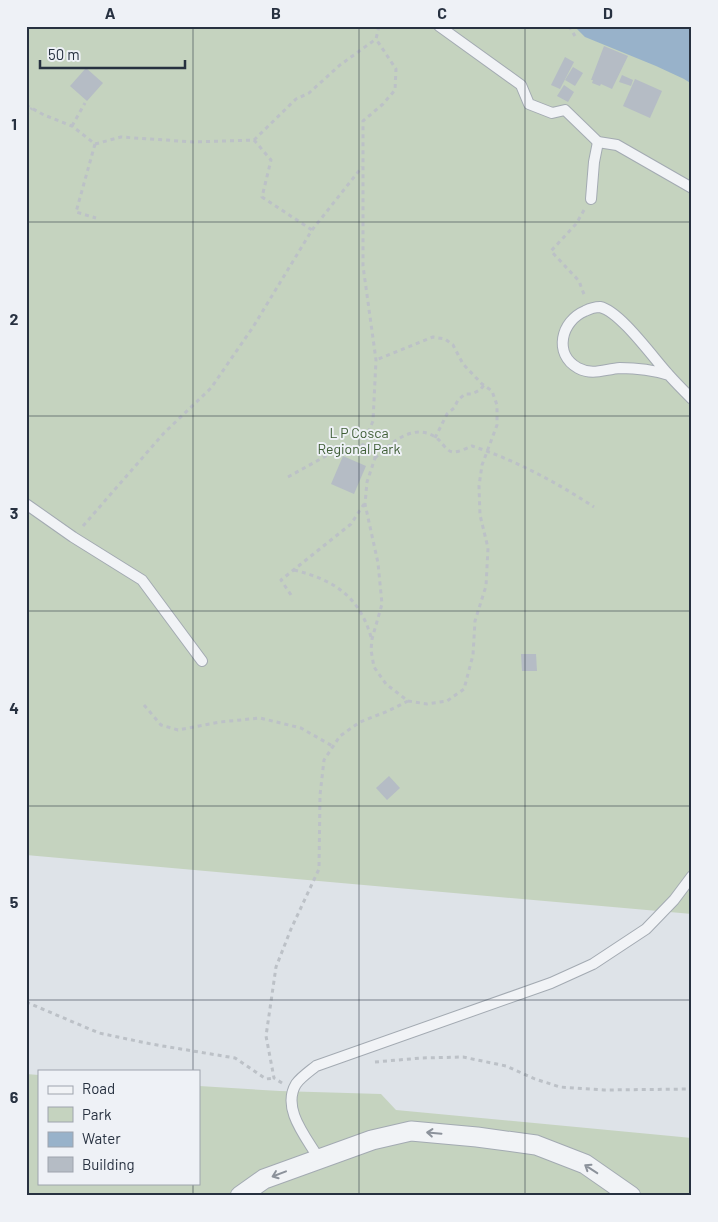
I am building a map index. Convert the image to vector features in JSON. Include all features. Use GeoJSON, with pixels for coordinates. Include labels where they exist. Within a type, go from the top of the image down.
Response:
{"type":"FeatureCollection","features":[{"type":"Feature","properties":{"kind":"street"},"geometry":{"type":"LineString","coordinates":[[240,1196],[264,1179],[372,1140],[411,1131],[536,1145],[585,1164],[631,1196]]}},
{"type":"Feature","properties":{"kind":"lane"},"geometry":{"type":"LineString","coordinates":[[439,26],[521,85],[529,104],[552,113],[566,110],[598,142],[618,144],[692,188]]}},
{"type":"Feature","properties":{"kind":"lane"},"geometry":{"type":"LineString","coordinates":[[591,199],[598,142]]}},
{"type":"Feature","properties":{"kind":"lane"},"geometry":{"type":"LineString","coordinates":[[669,375],[653,370],[618,368],[590,372],[578,368],[568,359],[563,346],[564,333],[569,322],[579,313],[600,307],[613,314],[633,332],[692,399]]}},
{"type":"Feature","properties":{"kind":"lane"},"geometry":{"type":"LineString","coordinates":[[26,504],[73,537],[142,580],[202,661]]}},
{"type":"Feature","properties":{"kind":"lane"},"geometry":{"type":"LineString","coordinates":[[319,1159],[297,1123],[292,1109],[293,1091],[297,1082],[316,1066],[551,983],[593,964],[646,929],[674,900],[692,876]]}},
{"type":"Feature","properties":{"kind":"path"},"geometry":{"type":"LineString","coordinates":[[95,144],[121,137],[194,142],[254,140],[296,99],[309,93],[340,65],[376,39],[379,26]]}},
{"type":"Feature","properties":{"kind":"path"},"geometry":{"type":"LineString","coordinates":[[569,26],[575,36]]}},
{"type":"Feature","properties":{"kind":"path"},"geometry":{"type":"LineString","coordinates":[[363,445],[372,421],[376,360],[363,266],[362,167],[364,121],[384,104],[395,90],[396,69],[376,39]]}},
{"type":"Feature","properties":{"kind":"path"},"geometry":{"type":"LineString","coordinates":[[72,126],[85,103]]}},
{"type":"Feature","properties":{"kind":"path"},"geometry":{"type":"LineString","coordinates":[[26,105],[44,115],[72,126],[95,144]]}},
{"type":"Feature","properties":{"kind":"path"},"geometry":{"type":"LineString","coordinates":[[26,116],[32,108]]}},
{"type":"Feature","properties":{"kind":"path"},"geometry":{"type":"LineString","coordinates":[[254,140],[271,160],[262,197],[312,230]]}},
{"type":"Feature","properties":{"kind":"path"},"geometry":{"type":"LineString","coordinates":[[95,144],[76,212],[96,218]]}},
{"type":"Feature","properties":{"kind":"path"},"geometry":{"type":"LineString","coordinates":[[73,537],[164,433],[211,388],[253,327],[312,230],[362,167]]}},
{"type":"Feature","properties":{"kind":"path"},"geometry":{"type":"LineString","coordinates":[[576,224],[551,251],[579,281],[590,309]]}},
{"type":"Feature","properties":{"kind":"path"},"geometry":{"type":"LineString","coordinates":[[376,360],[432,337],[445,339],[453,345],[463,364],[484,385],[492,390],[497,405],[497,425],[487,453],[482,465],[479,486],[480,515],[488,548],[486,586],[475,621],[473,655],[464,689],[447,701],[427,704],[408,701],[386,684],[374,667],[371,650],[372,639],[382,604],[378,563],[365,504],[367,482],[375,458],[391,442],[411,432],[424,433],[435,438],[448,451],[454,452],[472,446],[487,453],[500,456],[531,470],[594,507]]}},
{"type":"Feature","properties":{"kind":"path"},"geometry":{"type":"LineString","coordinates":[[435,438],[447,414],[454,408],[458,400],[464,394],[472,394],[480,390],[484,385]]}},
{"type":"Feature","properties":{"kind":"path"},"geometry":{"type":"LineString","coordinates":[[363,445],[375,458]]}},
{"type":"Feature","properties":{"kind":"path"},"geometry":{"type":"LineString","coordinates":[[288,477],[333,452],[363,445]]}},
{"type":"Feature","properties":{"kind":"path"},"geometry":{"type":"LineString","coordinates":[[291,595],[281,580],[351,524],[365,504]]}},
{"type":"Feature","properties":{"kind":"path"},"geometry":{"type":"LineString","coordinates":[[294,570],[320,577],[345,592],[357,605],[372,639]]}},
{"type":"Feature","properties":{"kind":"path"},"geometry":{"type":"LineString","coordinates":[[274,1078],[266,1036],[276,967],[291,929],[319,869],[320,795],[324,760],[340,736],[360,722],[408,701]]}},
{"type":"Feature","properties":{"kind":"path"},"geometry":{"type":"LineString","coordinates":[[144,705],[162,725],[178,730],[220,722],[260,718],[301,728],[334,747]]}},
{"type":"Feature","properties":{"kind":"path"},"geometry":{"type":"LineString","coordinates":[[26,1002],[99,1033],[235,1058],[266,1079],[274,1078],[293,1091]]}},
{"type":"Feature","properties":{"kind":"path"},"geometry":{"type":"LineString","coordinates":[[367,1064],[422,1058],[463,1057],[506,1066],[535,1079],[560,1087],[604,1090],[692,1089]]}},
{"type":"Feature","properties":{"kind":"green space","name":"L P Cosca Regional Park"},"geometry":{"type":"Polygon","coordinates":[[[26,26],[692,26],[692,914],[26,855],[26,26]]]}},
{"type":"Feature","properties":{"kind":"green space"},"geometry":{"type":"Polygon","coordinates":[[[26,1074],[38,1075],[38,1184],[200,1184],[200,1086],[381,1094],[396,1110],[692,1138],[692,1196],[26,1196],[26,1074]]]}},
{"type":"Feature","properties":{"kind":"water"},"geometry":{"type":"Polygon","coordinates":[[[574,26],[692,26],[692,84],[656,66],[585,37],[574,26]]]}},
{"type":"Feature","properties":{"kind":"building"},"geometry":{"type":"Polygon","coordinates":[[[604,46],[628,56],[612,89],[601,84],[600,86],[592,83],[593,80],[591,80],[604,46]]]}},
{"type":"Feature","properties":{"kind":"building"},"geometry":{"type":"Polygon","coordinates":[[[565,57],[574,62],[560,89],[551,85],[565,57]]]}},
{"type":"Feature","properties":{"kind":"building"},"geometry":{"type":"Polygon","coordinates":[[[573,67],[583,73],[575,86],[565,80],[573,67]]]}},
{"type":"Feature","properties":{"kind":"building"},"geometry":{"type":"Polygon","coordinates":[[[86,68],[103,83],[87,101],[70,86],[86,68]]]}},
{"type":"Feature","properties":{"kind":"building"},"geometry":{"type":"Polygon","coordinates":[[[622,75],[633,80],[631,86],[619,82],[622,75]]]}},
{"type":"Feature","properties":{"kind":"building"},"geometry":{"type":"Polygon","coordinates":[[[635,79],[662,91],[650,118],[623,106],[635,79]]]}},
{"type":"Feature","properties":{"kind":"building"},"geometry":{"type":"Polygon","coordinates":[[[564,85],[574,92],[568,102],[557,96],[564,85]]]}},
{"type":"Feature","properties":{"kind":"building"},"geometry":{"type":"Polygon","coordinates":[[[343,456],[366,466],[354,494],[331,484],[343,456]]]}},
{"type":"Feature","properties":{"kind":"building"},"geometry":{"type":"Polygon","coordinates":[[[521,654],[536,654],[537,671],[522,671],[521,654]]]}},
{"type":"Feature","properties":{"kind":"building"},"geometry":{"type":"Polygon","coordinates":[[[389,776],[400,788],[387,800],[376,788],[389,776]]]}}]}
